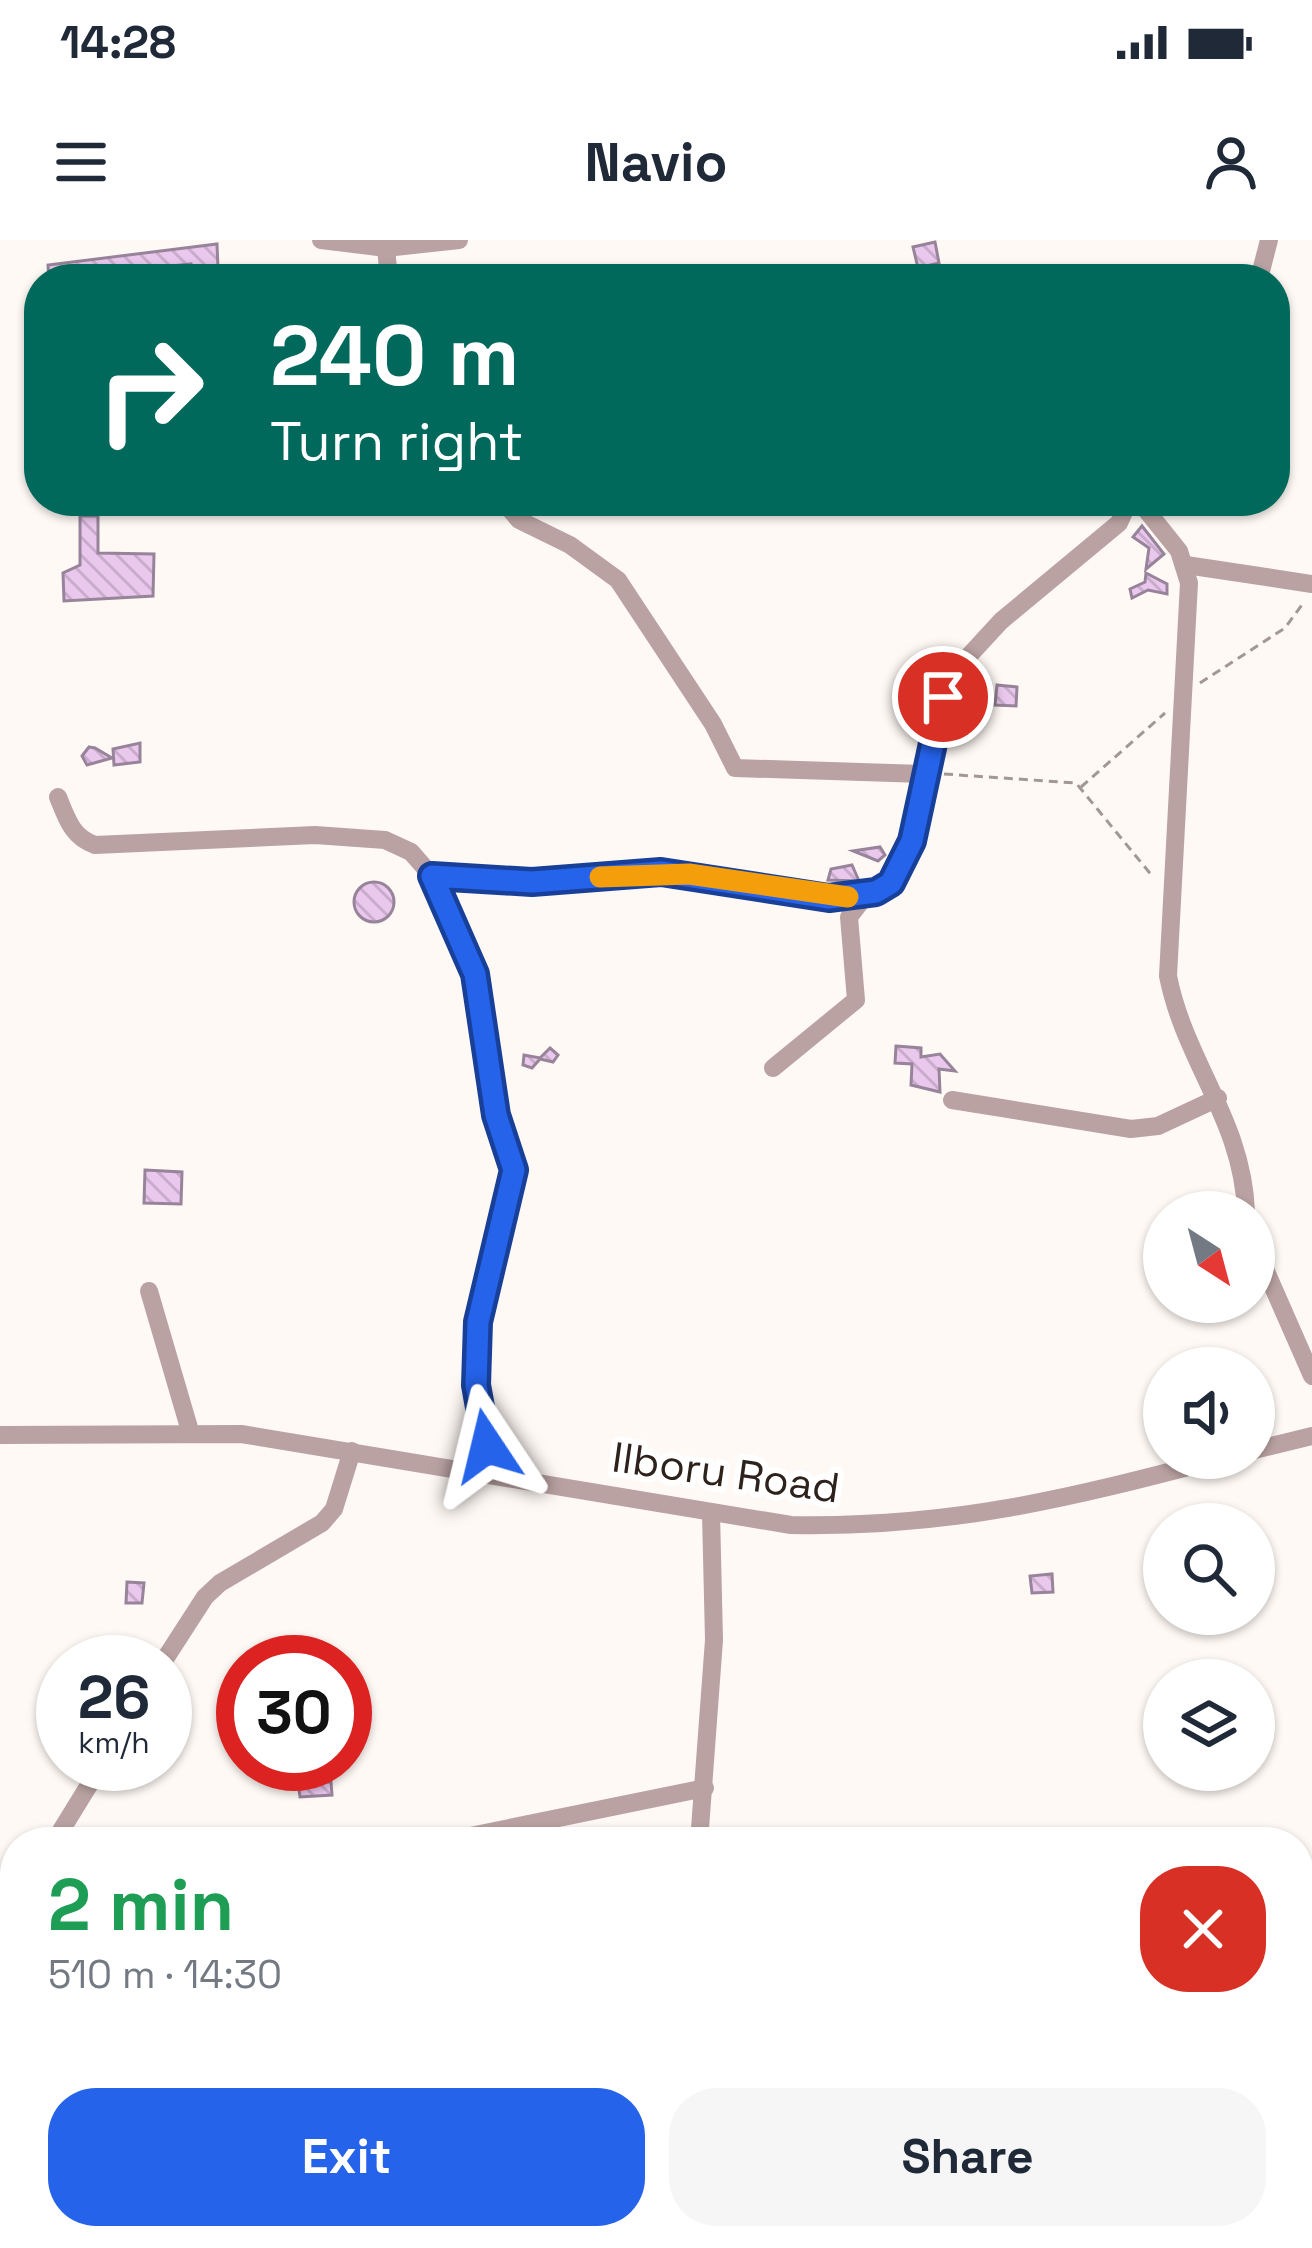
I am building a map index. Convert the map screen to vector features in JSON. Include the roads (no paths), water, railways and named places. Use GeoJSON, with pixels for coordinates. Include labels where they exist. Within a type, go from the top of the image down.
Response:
{"type":"FeatureCollection","features":[{"type":"Feature","properties":{"kind":"street"},"geometry":{"type":"LineString","coordinates":[[321,240],[386,248],[459,240]]}},
{"type":"Feature","properties":{"kind":"street"},"geometry":{"type":"LineString","coordinates":[[386,248],[388,264]]}},
{"type":"Feature","properties":{"kind":"street"},"geometry":{"type":"LineString","coordinates":[[516,516],[570,544],[618,580],[713,724],[735,768],[923,774]]}},
{"type":"Feature","properties":{"kind":"street"},"geometry":{"type":"LineString","coordinates":[[432,876],[532,882],[661,872],[829,898],[866,895],[891,883],[912,841],[932,729],[954,672],[1001,621],[1122,516]]}},
{"type":"Feature","properties":{"kind":"street"},"geometry":{"type":"LineString","coordinates":[[1150,516],[1186,565],[1184,696],[1168,960],[1174,1004],[1239,1148],[1244,1191]]}},
{"type":"Feature","properties":{"kind":"street"},"geometry":{"type":"LineString","coordinates":[[1186,565],[1309,591]]}},
{"type":"Feature","properties":{"kind":"street"},"geometry":{"type":"LineString","coordinates":[[58,797],[69,826],[95,845],[315,835],[385,840],[411,851],[432,876],[475,974],[496,1115],[514,1170],[476,1339],[476,1385],[487,1446],[465,1470]]}},
{"type":"Feature","properties":{"kind":"street"},"geometry":{"type":"LineString","coordinates":[[773,1068],[856,1000],[848,917],[866,895]]}},
{"type":"Feature","properties":{"kind":"street"},"geometry":{"type":"LineString","coordinates":[[952,1100],[1131,1129],[1158,1126],[1218,1098]]}},
{"type":"Feature","properties":{"kind":"street"},"geometry":{"type":"LineString","coordinates":[[149,1291],[190,1431]]}},
{"type":"Feature","properties":{"kind":"street"},"geometry":{"type":"LineString","coordinates":[[1275,1292],[1312,1376]]}},
{"type":"Feature","properties":{"kind":"street","name":"Ilboru Road"},"geometry":{"type":"LineString","coordinates":[[0,1435],[190,1431],[645,1496],[711,1513],[791,1525],[940,1522],[1155,1479]]}},
{"type":"Feature","properties":{"kind":"street"},"geometry":{"type":"LineString","coordinates":[[1275,1445],[1312,1436]]}},
{"type":"Feature","properties":{"kind":"street"},"geometry":{"type":"LineString","coordinates":[[181,1635],[205,1597],[220,1583],[322,1523],[334,1509],[352,1451]]}},
{"type":"Feature","properties":{"kind":"street"},"geometry":{"type":"LineString","coordinates":[[701,1827],[714,1640],[711,1513]]}},
{"type":"Feature","properties":{"kind":"street"},"geometry":{"type":"LineString","coordinates":[[514,1827],[705,1788]]}},
{"type":"Feature","properties":{"kind":"street"},"geometry":{"type":"LineString","coordinates":[[63,1827],[85,1791]]}}]}
